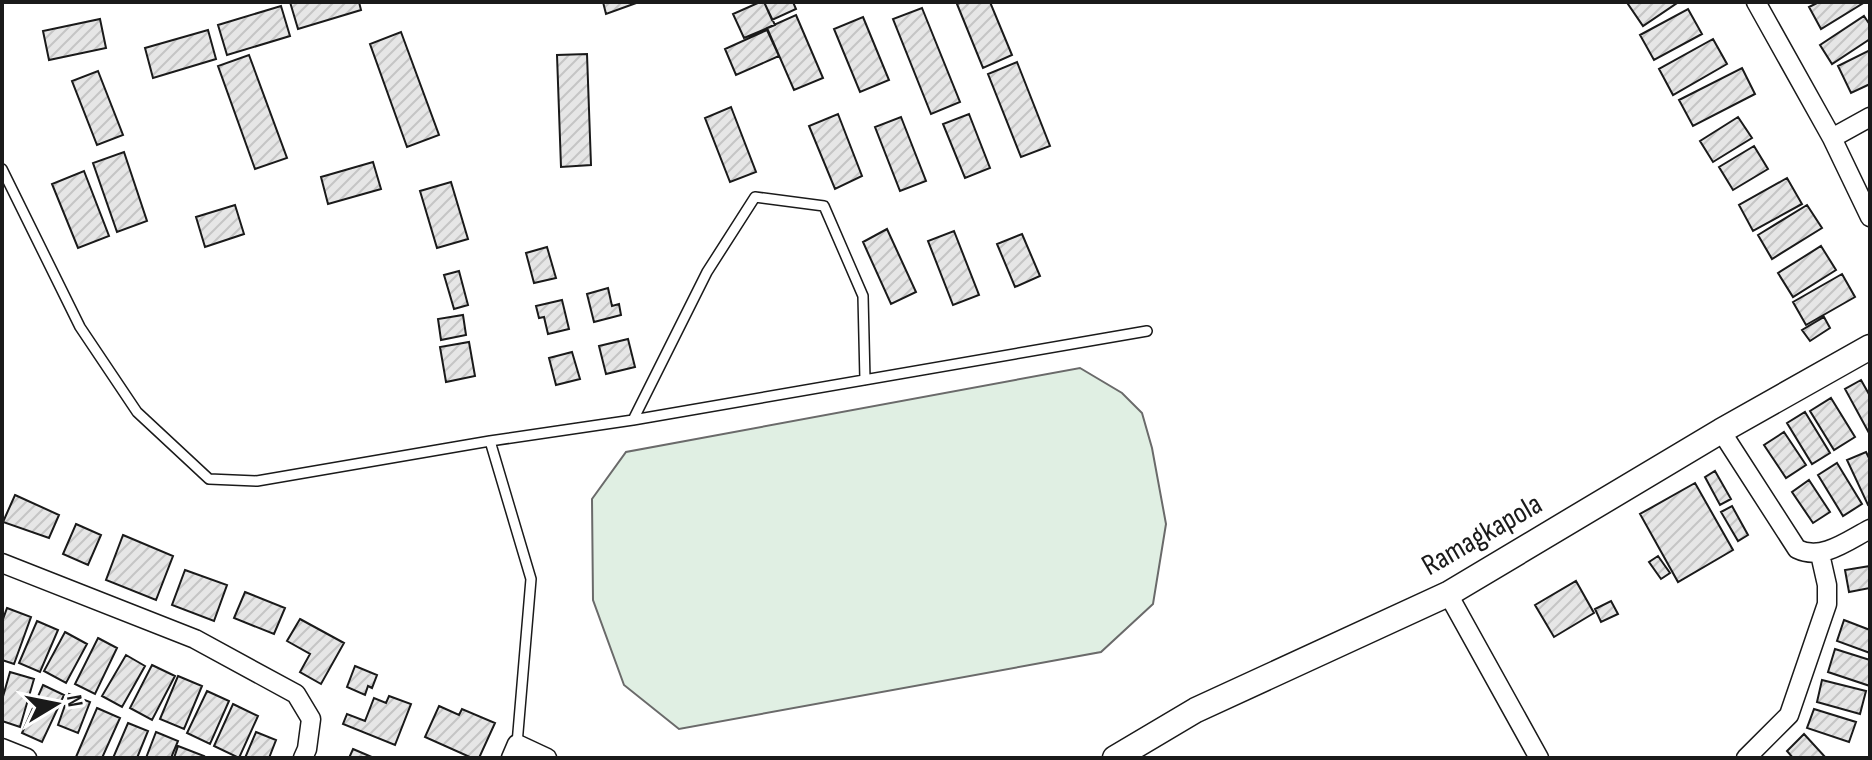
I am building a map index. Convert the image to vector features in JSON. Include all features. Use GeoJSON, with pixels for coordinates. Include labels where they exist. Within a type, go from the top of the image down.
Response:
{"type":"FeatureCollection","features":[{"type":"Feature","properties":{"kind":"street"},"geometry":{"type":"LineString","coordinates":[[1756,2],[1832,138],[1870,217]]}},
{"type":"Feature","properties":{"kind":"street"},"geometry":{"type":"LineString","coordinates":[[1832,138],[1870,117]]}},
{"type":"Feature","properties":{"kind":"street","name":"Ramagkapola"},"geometry":{"type":"LineString","coordinates":[[1115,758],[1196,710],[1448,594],[1721,431],[1870,347]]}},
{"type":"Feature","properties":{"kind":"street"},"geometry":{"type":"LineString","coordinates":[[1721,431],[1797,549],[1806,554],[1820,554],[1870,529]]}},
{"type":"Feature","properties":{"kind":"street"},"geometry":{"type":"LineString","coordinates":[[1746,758],[1789,715],[1827,604],[1827,585],[1820,554]]}},
{"type":"Feature","properties":{"kind":"street"},"geometry":{"type":"LineString","coordinates":[[2,563],[195,639],[296,694],[311,719],[303,758]]}},
{"type":"Feature","properties":{"kind":"street"},"geometry":{"type":"LineString","coordinates":[[1448,594],[1539,758]]}},
{"type":"Feature","properties":{"kind":"street"},"geometry":{"type":"LineString","coordinates":[[2,748],[27,758]]}},
{"type":"Feature","properties":{"kind":"street"},"geometry":{"type":"LineString","coordinates":[[514,751],[547,758]]}},
{"type":"Feature","properties":{"kind":"lane"},"geometry":{"type":"LineString","coordinates":[[2,169],[80,327],[137,412],[209,479],[257,481],[1147,331]]}},
{"type":"Feature","properties":{"kind":"lane"},"geometry":{"type":"LineString","coordinates":[[633,420],[707,272],[755,197],[824,206],[863,296],[865,380]]}},
{"type":"Feature","properties":{"kind":"lane"},"geometry":{"type":"LineString","coordinates":[[490,441],[531,579],[514,751]]}},
{"type":"Feature","properties":{"kind":"green space"},"geometry":{"type":"Polygon","coordinates":[[[1080,368],[1122,393],[1142,413],[1166,524],[1153,604],[1101,652],[679,729],[624,685],[593,600],[592,499],[626,452],[1080,368]]]}},
{"type":"Feature","properties":{"kind":"building"},"geometry":{"type":"Polygon","coordinates":[[[290,2],[359,2],[361,10],[298,29],[290,2]]]}},
{"type":"Feature","properties":{"kind":"building"},"geometry":{"type":"Polygon","coordinates":[[[603,2],[639,2],[606,14],[603,2]]]}},
{"type":"Feature","properties":{"kind":"building"},"geometry":{"type":"Polygon","coordinates":[[[764,2],[775,25],[744,38],[733,14],[764,2]]]}},
{"type":"Feature","properties":{"kind":"building"},"geometry":{"type":"Polygon","coordinates":[[[764,2],[793,2],[796,9],[772,20],[764,2]]]}},
{"type":"Feature","properties":{"kind":"building"},"geometry":{"type":"Polygon","coordinates":[[[990,2],[1012,55],[983,68],[957,4],[990,2]]]}},
{"type":"Feature","properties":{"kind":"building"},"geometry":{"type":"Polygon","coordinates":[[[1819,2],[1865,2],[1821,29],[1809,7],[1819,2]]]}},
{"type":"Feature","properties":{"kind":"building"},"geometry":{"type":"Polygon","coordinates":[[[1677,3],[1643,26],[1628,4],[1677,3]]]}},
{"type":"Feature","properties":{"kind":"building"},"geometry":{"type":"Polygon","coordinates":[[[281,6],[290,36],[227,55],[218,25],[281,6]]]}},
{"type":"Feature","properties":{"kind":"building"},"geometry":{"type":"Polygon","coordinates":[[[922,8],[960,102],[931,114],[893,19],[922,8]]]}},
{"type":"Feature","properties":{"kind":"building"},"geometry":{"type":"Polygon","coordinates":[[[1688,9],[1702,34],[1654,60],[1640,35],[1688,9]]]}},
{"type":"Feature","properties":{"kind":"building"},"geometry":{"type":"Polygon","coordinates":[[[796,15],[823,78],[794,90],[767,28],[796,15]]]}},
{"type":"Feature","properties":{"kind":"building"},"geometry":{"type":"Polygon","coordinates":[[[1864,16],[1870,25],[1870,39],[1832,64],[1820,45],[1864,16]]]}},
{"type":"Feature","properties":{"kind":"building"},"geometry":{"type":"Polygon","coordinates":[[[863,17],[889,80],[860,92],[834,29],[863,17]]]}},
{"type":"Feature","properties":{"kind":"building"},"geometry":{"type":"Polygon","coordinates":[[[100,19],[106,48],[49,60],[43,31],[100,19]]]}},
{"type":"Feature","properties":{"kind":"building"},"geometry":{"type":"Polygon","coordinates":[[[208,30],[216,59],[153,78],[145,48],[208,30]]]}},
{"type":"Feature","properties":{"kind":"building"},"geometry":{"type":"Polygon","coordinates":[[[767,30],[779,56],[736,75],[725,49],[767,30]]]}},
{"type":"Feature","properties":{"kind":"building"},"geometry":{"type":"Polygon","coordinates":[[[401,32],[439,135],[407,147],[370,44],[401,32]]]}},
{"type":"Feature","properties":{"kind":"building"},"geometry":{"type":"Polygon","coordinates":[[[1713,39],[1727,64],[1673,95],[1659,69],[1713,39]]]}},
{"type":"Feature","properties":{"kind":"building"},"geometry":{"type":"Polygon","coordinates":[[[1870,50],[1870,84],[1851,93],[1838,66],[1870,50]]]}},
{"type":"Feature","properties":{"kind":"building"},"geometry":{"type":"Polygon","coordinates":[[[587,54],[591,165],[561,167],[557,55],[587,54]]]}},
{"type":"Feature","properties":{"kind":"building"},"geometry":{"type":"Polygon","coordinates":[[[249,55],[287,158],[255,169],[218,66],[249,55]]]}},
{"type":"Feature","properties":{"kind":"building"},"geometry":{"type":"Polygon","coordinates":[[[1017,62],[1050,146],[1021,157],[988,74],[1017,62]]]}},
{"type":"Feature","properties":{"kind":"building"},"geometry":{"type":"Polygon","coordinates":[[[1742,68],[1755,94],[1693,126],[1679,100],[1742,68]]]}},
{"type":"Feature","properties":{"kind":"building"},"geometry":{"type":"Polygon","coordinates":[[[98,71],[123,135],[97,145],[72,81],[98,71]]]}},
{"type":"Feature","properties":{"kind":"building"},"geometry":{"type":"Polygon","coordinates":[[[731,107],[756,172],[730,182],[705,118],[731,107]]]}},
{"type":"Feature","properties":{"kind":"building"},"geometry":{"type":"Polygon","coordinates":[[[838,114],[862,176],[835,189],[809,126],[838,114]]]}},
{"type":"Feature","properties":{"kind":"building"},"geometry":{"type":"Polygon","coordinates":[[[969,114],[990,168],[965,178],[943,124],[969,114]]]}},
{"type":"Feature","properties":{"kind":"building"},"geometry":{"type":"Polygon","coordinates":[[[901,117],[926,181],[900,191],[875,127],[901,117]]]}},
{"type":"Feature","properties":{"kind":"building"},"geometry":{"type":"Polygon","coordinates":[[[1738,117],[1752,138],[1713,162],[1700,141],[1738,117]]]}},
{"type":"Feature","properties":{"kind":"building"},"geometry":{"type":"Polygon","coordinates":[[[1754,146],[1768,169],[1733,190],[1719,167],[1754,146]]]}},
{"type":"Feature","properties":{"kind":"building"},"geometry":{"type":"Polygon","coordinates":[[[124,152],[147,221],[117,232],[93,163],[124,152]]]}},
{"type":"Feature","properties":{"kind":"building"},"geometry":{"type":"Polygon","coordinates":[[[373,162],[381,189],[328,204],[321,177],[373,162]]]}},
{"type":"Feature","properties":{"kind":"building"},"geometry":{"type":"Polygon","coordinates":[[[84,171],[109,236],[78,248],[52,184],[84,171]]]}},
{"type":"Feature","properties":{"kind":"building"},"geometry":{"type":"Polygon","coordinates":[[[1787,178],[1802,204],[1753,231],[1739,205],[1787,178]]]}},
{"type":"Feature","properties":{"kind":"building"},"geometry":{"type":"Polygon","coordinates":[[[451,182],[468,239],[437,248],[420,191],[451,182]]]}},
{"type":"Feature","properties":{"kind":"building"},"geometry":{"type":"Polygon","coordinates":[[[235,205],[244,234],[205,247],[196,217],[235,205]]]}},
{"type":"Feature","properties":{"kind":"building"},"geometry":{"type":"Polygon","coordinates":[[[1807,205],[1822,228],[1772,259],[1758,235],[1807,205]]]}},
{"type":"Feature","properties":{"kind":"building"},"geometry":{"type":"Polygon","coordinates":[[[887,229],[916,292],[891,304],[863,242],[887,229]]]}},
{"type":"Feature","properties":{"kind":"building"},"geometry":{"type":"Polygon","coordinates":[[[954,231],[979,295],[953,305],[928,241],[954,231]]]}},
{"type":"Feature","properties":{"kind":"building"},"geometry":{"type":"Polygon","coordinates":[[[1022,234],[1040,276],[1015,287],[997,244],[1022,234]]]}},
{"type":"Feature","properties":{"kind":"building"},"geometry":{"type":"Polygon","coordinates":[[[1821,246],[1836,270],[1793,297],[1778,273],[1821,246]]]}},
{"type":"Feature","properties":{"kind":"building"},"geometry":{"type":"Polygon","coordinates":[[[547,247],[556,278],[534,283],[526,253],[547,247]]]}},
{"type":"Feature","properties":{"kind":"building"},"geometry":{"type":"Polygon","coordinates":[[[459,271],[468,305],[454,309],[444,275],[459,271]]]}},
{"type":"Feature","properties":{"kind":"building"},"geometry":{"type":"Polygon","coordinates":[[[1842,274],[1855,297],[1806,325],[1793,302],[1842,274]]]}},
{"type":"Feature","properties":{"kind":"building"},"geometry":{"type":"Polygon","coordinates":[[[608,288],[612,306],[619,304],[621,315],[594,322],[587,294],[608,288]]]}},
{"type":"Feature","properties":{"kind":"building"},"geometry":{"type":"Polygon","coordinates":[[[562,300],[569,329],[548,334],[544,317],[539,318],[536,306],[562,300]]]}},
{"type":"Feature","properties":{"kind":"building"},"geometry":{"type":"Polygon","coordinates":[[[463,315],[466,335],[441,340],[438,319],[463,315]]]}},
{"type":"Feature","properties":{"kind":"building"},"geometry":{"type":"Polygon","coordinates":[[[1824,317],[1830,328],[1810,341],[1802,330],[1824,317]]]}},
{"type":"Feature","properties":{"kind":"building"},"geometry":{"type":"Polygon","coordinates":[[[628,339],[635,367],[606,374],[599,346],[628,339]]]}},
{"type":"Feature","properties":{"kind":"building"},"geometry":{"type":"Polygon","coordinates":[[[469,342],[475,376],[446,382],[440,347],[469,342]]]}},
{"type":"Feature","properties":{"kind":"building"},"geometry":{"type":"Polygon","coordinates":[[[572,352],[580,379],[556,385],[549,358],[572,352]]]}},
{"type":"Feature","properties":{"kind":"building"},"geometry":{"type":"Polygon","coordinates":[[[1861,380],[1870,396],[1869,433],[1845,389],[1861,380]]]}},
{"type":"Feature","properties":{"kind":"building"},"geometry":{"type":"Polygon","coordinates":[[[1831,398],[1855,437],[1834,450],[1810,411],[1831,398]]]}},
{"type":"Feature","properties":{"kind":"building"},"geometry":{"type":"Polygon","coordinates":[[[1805,412],[1830,453],[1812,464],[1787,423],[1805,412]]]}},
{"type":"Feature","properties":{"kind":"building"},"geometry":{"type":"Polygon","coordinates":[[[1784,432],[1806,465],[1786,478],[1764,445],[1784,432]]]}},
{"type":"Feature","properties":{"kind":"building"},"geometry":{"type":"Polygon","coordinates":[[[1866,452],[1870,460],[1868,505],[1847,460],[1866,452]]]}},
{"type":"Feature","properties":{"kind":"building"},"geometry":{"type":"Polygon","coordinates":[[[1837,463],[1862,504],[1843,516],[1818,475],[1837,463]]]}},
{"type":"Feature","properties":{"kind":"building"},"geometry":{"type":"Polygon","coordinates":[[[1715,471],[1731,499],[1720,505],[1705,477],[1715,471]]]}},
{"type":"Feature","properties":{"kind":"building"},"geometry":{"type":"Polygon","coordinates":[[[1809,480],[1830,512],[1813,523],[1792,492],[1809,480]]]}},
{"type":"Feature","properties":{"kind":"building"},"geometry":{"type":"Polygon","coordinates":[[[1695,483],[1733,550],[1678,582],[1640,514],[1695,483]]]}},
{"type":"Feature","properties":{"kind":"building"},"geometry":{"type":"Polygon","coordinates":[[[15,495],[59,515],[49,538],[3,522],[15,495]]]}},
{"type":"Feature","properties":{"kind":"building"},"geometry":{"type":"Polygon","coordinates":[[[1732,506],[1748,535],[1738,541],[1721,512],[1732,506]]]}},
{"type":"Feature","properties":{"kind":"building"},"geometry":{"type":"Polygon","coordinates":[[[76,524],[101,535],[88,565],[63,554],[76,524]]]}},
{"type":"Feature","properties":{"kind":"building"},"geometry":{"type":"Polygon","coordinates":[[[123,535],[173,556],[156,600],[106,580],[123,535]]]}},
{"type":"Feature","properties":{"kind":"building"},"geometry":{"type":"Polygon","coordinates":[[[1658,556],[1670,573],[1661,579],[1649,562],[1658,556]]]}},
{"type":"Feature","properties":{"kind":"building"},"geometry":{"type":"Polygon","coordinates":[[[1870,566],[1870,588],[1849,592],[1845,570],[1870,566]]]}},
{"type":"Feature","properties":{"kind":"building"},"geometry":{"type":"Polygon","coordinates":[[[185,570],[227,585],[214,621],[172,605],[185,570]]]}},
{"type":"Feature","properties":{"kind":"building"},"geometry":{"type":"Polygon","coordinates":[[[1576,581],[1594,613],[1554,637],[1535,605],[1576,581]]]}},
{"type":"Feature","properties":{"kind":"building"},"geometry":{"type":"Polygon","coordinates":[[[245,592],[285,608],[274,634],[234,618],[245,592]]]}},
{"type":"Feature","properties":{"kind":"building"},"geometry":{"type":"Polygon","coordinates":[[[1611,601],[1618,614],[1601,622],[1595,609],[1611,601]]]}},
{"type":"Feature","properties":{"kind":"building"},"geometry":{"type":"Polygon","coordinates":[[[7,608],[31,617],[14,664],[2,660],[2,622],[7,608]]]}},
{"type":"Feature","properties":{"kind":"building"},"geometry":{"type":"Polygon","coordinates":[[[300,619],[344,643],[321,684],[300,672],[310,654],[287,641],[300,619]]]}},
{"type":"Feature","properties":{"kind":"building"},"geometry":{"type":"Polygon","coordinates":[[[1844,620],[1870,630],[1870,653],[1837,641],[1844,620]]]}},
{"type":"Feature","properties":{"kind":"building"},"geometry":{"type":"Polygon","coordinates":[[[37,621],[58,630],[40,672],[19,663],[37,621]]]}},
{"type":"Feature","properties":{"kind":"building"},"geometry":{"type":"Polygon","coordinates":[[[65,632],[87,644],[66,683],[44,671],[65,632]]]}},
{"type":"Feature","properties":{"kind":"building"},"geometry":{"type":"Polygon","coordinates":[[[98,638],[117,648],[95,694],[75,684],[98,638]]]}},
{"type":"Feature","properties":{"kind":"building"},"geometry":{"type":"Polygon","coordinates":[[[1835,649],[1870,660],[1870,686],[1828,672],[1835,649]]]}},
{"type":"Feature","properties":{"kind":"building"},"geometry":{"type":"Polygon","coordinates":[[[126,655],[145,666],[122,707],[102,696],[126,655]]]}},
{"type":"Feature","properties":{"kind":"building"},"geometry":{"type":"Polygon","coordinates":[[[152,665],[175,676],[152,720],[130,708],[152,665]]]}},
{"type":"Feature","properties":{"kind":"building"},"geometry":{"type":"Polygon","coordinates":[[[355,666],[377,675],[372,688],[368,686],[365,695],[347,687],[355,666]]]}},
{"type":"Feature","properties":{"kind":"building"},"geometry":{"type":"Polygon","coordinates":[[[10,672],[34,679],[20,727],[2,721],[2,700],[10,672]]]}},
{"type":"Feature","properties":{"kind":"building"},"geometry":{"type":"Polygon","coordinates":[[[178,676],[202,686],[184,729],[160,719],[178,676]]]}},
{"type":"Feature","properties":{"kind":"building"},"geometry":{"type":"Polygon","coordinates":[[[1822,680],[1866,691],[1860,714],[1817,702],[1822,680]]]}},
{"type":"Feature","properties":{"kind":"building"},"geometry":{"type":"Polygon","coordinates":[[[43,685],[64,695],[42,742],[22,733],[43,685]]]}},
{"type":"Feature","properties":{"kind":"building"},"geometry":{"type":"Polygon","coordinates":[[[207,691],[229,701],[210,744],[187,733],[207,691]]]}},
{"type":"Feature","properties":{"kind":"building"},"geometry":{"type":"Polygon","coordinates":[[[69,694],[90,702],[78,733],[58,725],[69,694]]]}},
{"type":"Feature","properties":{"kind":"building"},"geometry":{"type":"Polygon","coordinates":[[[389,696],[411,704],[395,745],[343,724],[347,714],[365,721],[374,698],[386,703],[389,696]]]}},
{"type":"Feature","properties":{"kind":"building"},"geometry":{"type":"Polygon","coordinates":[[[233,704],[258,716],[239,758],[214,746],[233,704]]]}},
{"type":"Feature","properties":{"kind":"building"},"geometry":{"type":"Polygon","coordinates":[[[439,706],[459,715],[462,709],[495,723],[479,758],[472,758],[425,737],[439,706]]]}},
{"type":"Feature","properties":{"kind":"building"},"geometry":{"type":"Polygon","coordinates":[[[97,708],[120,718],[102,758],[76,757],[97,708]]]}},
{"type":"Feature","properties":{"kind":"building"},"geometry":{"type":"Polygon","coordinates":[[[1814,709],[1856,722],[1849,742],[1807,728],[1814,709]]]}},
{"type":"Feature","properties":{"kind":"building"},"geometry":{"type":"Polygon","coordinates":[[[128,723],[148,731],[137,758],[113,758],[128,723]]]}},
{"type":"Feature","properties":{"kind":"building"},"geometry":{"type":"Polygon","coordinates":[[[156,732],[178,741],[171,758],[146,758],[156,732]]]}},
{"type":"Feature","properties":{"kind":"building"},"geometry":{"type":"Polygon","coordinates":[[[256,732],[276,740],[269,758],[245,758],[256,732]]]}},
{"type":"Feature","properties":{"kind":"building"},"geometry":{"type":"Polygon","coordinates":[[[1804,734],[1826,758],[1793,758],[1787,751],[1804,734]]]}},
{"type":"Feature","properties":{"kind":"building"},"geometry":{"type":"Polygon","coordinates":[[[178,746],[204,756],[174,758],[178,746]]]}},
{"type":"Feature","properties":{"kind":"building"},"geometry":{"type":"Polygon","coordinates":[[[353,749],[374,758],[349,758],[353,749]]]}}]}
